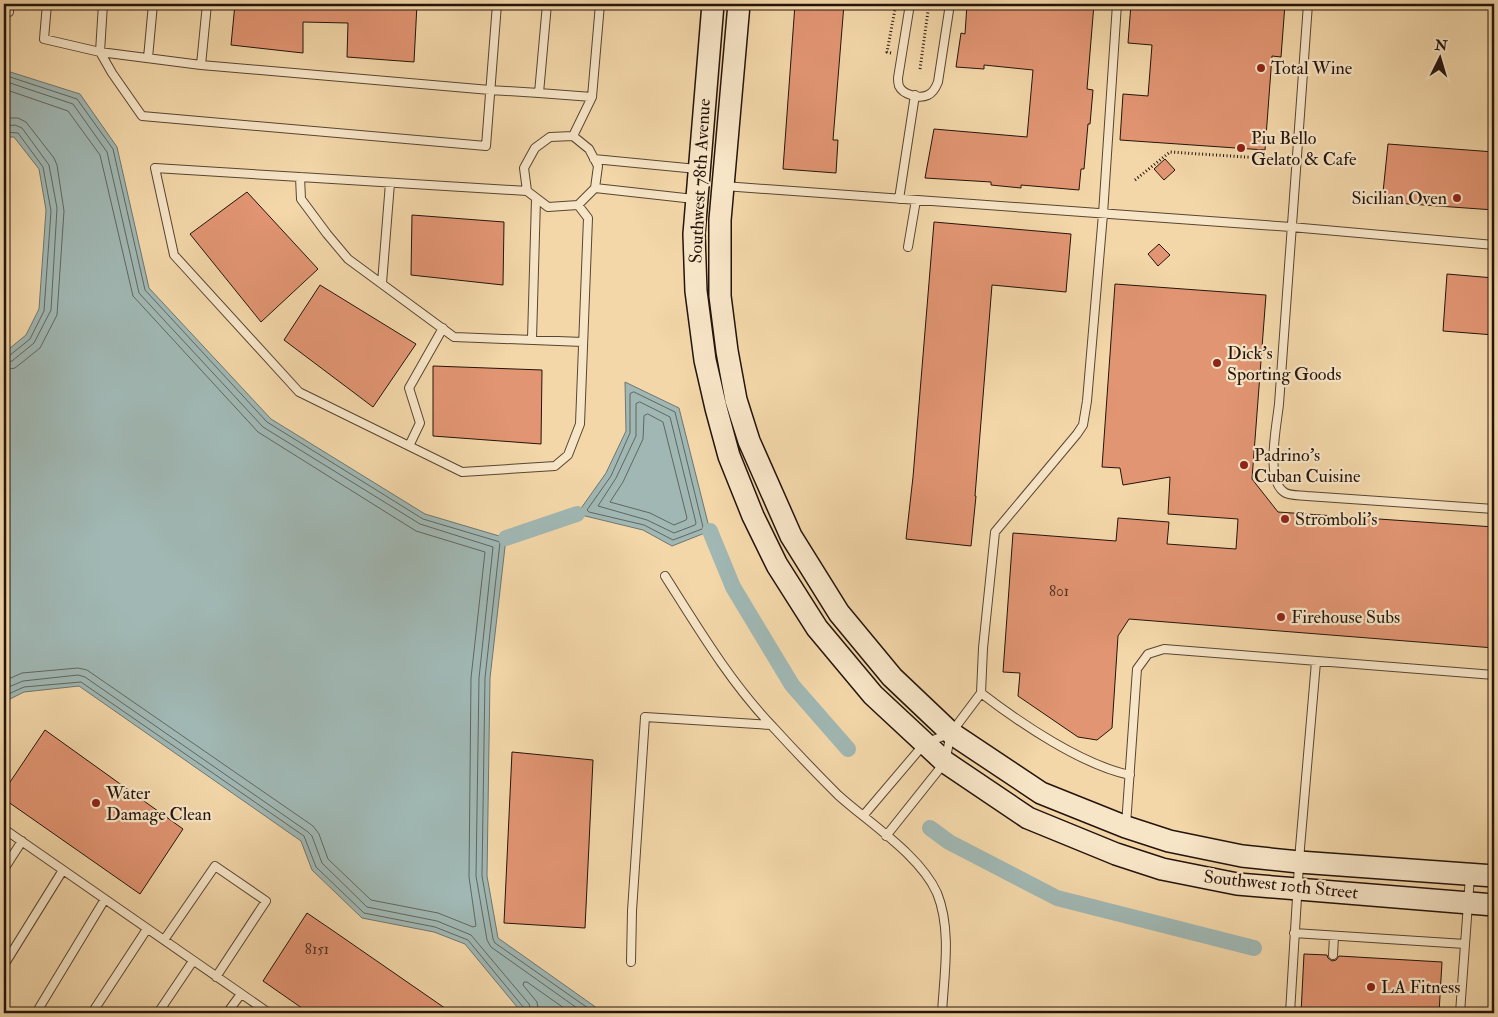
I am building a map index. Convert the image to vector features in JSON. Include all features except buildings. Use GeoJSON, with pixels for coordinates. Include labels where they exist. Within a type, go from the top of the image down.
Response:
{"type":"FeatureCollection","features":[{"type":"Feature","properties":{"kind":"street","name":"Southwest 78th Avenue"},"geometry":{"type":"LineString","coordinates":[[713,4],[696,200],[694,234],[696,291],[705,360],[730,456],[753,516],[777,565],[817,628],[873,695],[945,762]]}},
{"type":"Feature","properties":{"kind":"street","name":"Southwest 78th Avenue"},"geometry":{"type":"LineString","coordinates":[[739,4],[720,220],[720,296],[727,352],[736,400],[749,441],[792,536],[839,613],[892,677],[951,733]]}},
{"type":"Feature","properties":{"kind":"street"},"geometry":{"type":"LineString","coordinates":[[702,137],[724,186]]}},
{"type":"Feature","properties":{"kind":"street"},"geometry":{"type":"LineString","coordinates":[[699,169],[720,220]]}},
{"type":"Feature","properties":{"kind":"street","name":"Southwest 10th Street"},"geometry":{"type":"LineString","coordinates":[[951,733],[1042,793],[1126,827],[1179,843],[1242,856],[1299,862],[1494,876]]}},
{"type":"Feature","properties":{"kind":"street","name":"Southwest 10th Street"},"geometry":{"type":"LineString","coordinates":[[945,762],[1028,818],[1116,854],[1162,869],[1238,884],[1494,905]]}},
{"type":"Feature","properties":{"kind":"lane"},"geometry":{"type":"LineString","coordinates":[[4,14],[9,12],[9,4]]}},
{"type":"Feature","properties":{"kind":"lane"},"geometry":{"type":"LineString","coordinates":[[47,4],[44,39],[100,52],[201,65],[592,97]]}},
{"type":"Feature","properties":{"kind":"lane"},"geometry":{"type":"LineString","coordinates":[[103,4],[100,52],[142,116],[486,146],[497,4]]}},
{"type":"Feature","properties":{"kind":"lane"},"geometry":{"type":"LineString","coordinates":[[148,58],[153,4]]}},
{"type":"Feature","properties":{"kind":"lane"},"geometry":{"type":"LineString","coordinates":[[201,65],[207,4]]}},
{"type":"Feature","properties":{"kind":"lane"},"geometry":{"type":"LineString","coordinates":[[539,93],[547,4]]}},
{"type":"Feature","properties":{"kind":"lane"},"geometry":{"type":"LineString","coordinates":[[572,136],[592,97],[600,4]]}},
{"type":"Feature","properties":{"kind":"lane"},"geometry":{"type":"LineString","coordinates":[[910,4],[898,78],[899,86],[911,95],[929,95],[938,82],[950,4]]}},
{"type":"Feature","properties":{"kind":"lane"},"geometry":{"type":"LineString","coordinates":[[886,836],[945,762],[951,733],[981,693],[983,648],[995,532],[1083,426],[1087,401],[1103,214],[1117,4]]}},
{"type":"Feature","properties":{"kind":"lane"},"geometry":{"type":"LineString","coordinates":[[1308,4],[1290,227],[1282,370],[1273,466],[1277,485],[1285,493],[1307,496],[1494,509]]}},
{"type":"Feature","properties":{"kind":"lane"},"geometry":{"type":"LineString","coordinates":[[899,199],[915,95]]}},
{"type":"Feature","properties":{"kind":"lane"},"geometry":{"type":"LineString","coordinates":[[527,191],[524,168],[535,148],[550,137],[572,136],[589,149],[598,166],[595,188],[578,206],[548,207],[527,191],[155,168],[174,255],[299,392],[462,472],[555,466],[568,455],[580,424],[588,218],[578,206]]}},
{"type":"Feature","properties":{"kind":"lane"},"geometry":{"type":"LineString","coordinates":[[594,159],[699,169]]}},
{"type":"Feature","properties":{"kind":"lane"},"geometry":{"type":"LineString","coordinates":[[300,178],[301,199],[326,234],[348,259],[454,337],[583,342]]}},
{"type":"Feature","properties":{"kind":"lane"},"geometry":{"type":"LineString","coordinates":[[382,284],[390,183]]}},
{"type":"Feature","properties":{"kind":"lane"},"geometry":{"type":"LineString","coordinates":[[724,186],[1290,227],[1494,245]]}},
{"type":"Feature","properties":{"kind":"lane"},"geometry":{"type":"LineString","coordinates":[[595,188],[696,200]]}},
{"type":"Feature","properties":{"kind":"lane"},"geometry":{"type":"LineString","coordinates":[[532,340],[536,199]]}},
{"type":"Feature","properties":{"kind":"lane"},"geometry":{"type":"LineString","coordinates":[[908,247],[916,200]]}},
{"type":"Feature","properties":{"kind":"lane"},"geometry":{"type":"LineString","coordinates":[[4,250],[4,265]]}},
{"type":"Feature","properties":{"kind":"lane"},"geometry":{"type":"LineString","coordinates":[[409,446],[420,423],[410,388],[443,328]]}},
{"type":"Feature","properties":{"kind":"lane"},"geometry":{"type":"LineString","coordinates":[[665,576],[738,685],[771,725],[838,794],[906,853],[924,872],[936,892],[943,911],[946,942],[942,1013]]}},
{"type":"Feature","properties":{"kind":"lane"},"geometry":{"type":"LineString","coordinates":[[1126,827],[1136,669],[1148,654],[1164,649],[1494,675]]}},
{"type":"Feature","properties":{"kind":"lane"},"geometry":{"type":"LineString","coordinates":[[1290,1013],[1299,862],[1316,662]]}},
{"type":"Feature","properties":{"kind":"lane"},"geometry":{"type":"LineString","coordinates":[[981,693],[1068,751],[1116,772],[1130,774]]}},
{"type":"Feature","properties":{"kind":"lane"},"geometry":{"type":"LineString","coordinates":[[631,962],[632,911],[644,717],[771,725]]}},
{"type":"Feature","properties":{"kind":"lane"},"geometry":{"type":"LineString","coordinates":[[863,816],[925,743],[951,733]]}},
{"type":"Feature","properties":{"kind":"lane"},"geometry":{"type":"LineString","coordinates":[[4,829],[268,1013]]}},
{"type":"Feature","properties":{"kind":"lane"},"geometry":{"type":"LineString","coordinates":[[4,869],[22,842]]}},
{"type":"Feature","properties":{"kind":"lane"},"geometry":{"type":"LineString","coordinates":[[164,940],[215,866],[266,901],[216,977]]}},
{"type":"Feature","properties":{"kind":"lane"},"geometry":{"type":"LineString","coordinates":[[4,965],[63,870]]}},
{"type":"Feature","properties":{"kind":"lane"},"geometry":{"type":"LineString","coordinates":[[1460,1013],[1470,875]]}},
{"type":"Feature","properties":{"kind":"lane"},"geometry":{"type":"LineString","coordinates":[[36,1013],[105,899]]}},
{"type":"Feature","properties":{"kind":"lane"},"geometry":{"type":"LineString","coordinates":[[92,1013],[147,929]]}},
{"type":"Feature","properties":{"kind":"lane"},"geometry":{"type":"LineString","coordinates":[[1294,933],[1464,944]]}},
{"type":"Feature","properties":{"kind":"lane"},"geometry":{"type":"LineString","coordinates":[[1333,955],[1334,936]]}},
{"type":"Feature","properties":{"kind":"lane"},"geometry":{"type":"LineString","coordinates":[[158,1013],[193,961]]}},
{"type":"Feature","properties":{"kind":"lane"},"geometry":{"type":"LineString","coordinates":[[227,1013],[241,994]]}},
{"type":"Feature","properties":{"kind":"path"},"geometry":{"type":"LineString","coordinates":[[891,52],[887,52],[896,4]]}},
{"type":"Feature","properties":{"kind":"path"},"geometry":{"type":"LineString","coordinates":[[920,69],[929,4]]}},
{"type":"Feature","properties":{"kind":"path"},"geometry":{"type":"LineString","coordinates":[[916,56],[921,57]]}},
{"type":"Feature","properties":{"kind":"path"},"geometry":{"type":"LineString","coordinates":[[1135,180],[1170,152],[1276,159]]}},
{"type":"Feature","properties":{"kind":"water"},"geometry":{"type":"Polygon","coordinates":[[[4,70],[80,94],[117,147],[149,288],[271,419],[425,514],[506,538],[490,678],[487,876],[498,938],[604,1013],[522,1013],[465,944],[434,932],[362,918],[312,870],[301,841],[79,686],[24,692],[4,702],[4,353],[26,335],[39,309],[46,210],[39,169],[14,137],[4,137],[4,70]]]}},
{"type":"Feature","properties":{"kind":"water"},"geometry":{"type":"Polygon","coordinates":[[[625,382],[679,408],[710,531],[672,546],[643,530],[577,514],[606,473],[626,431],[625,382]]]}},
{"type":"Feature","properties":{"kind":"waterway"},"geometry":{"type":"LineString","coordinates":[[506,538],[577,514]]}},
{"type":"Feature","properties":{"kind":"waterway"},"geometry":{"type":"LineString","coordinates":[[710,531],[733,587],[792,685],[848,749]]}},
{"type":"Feature","properties":{"kind":"waterway"},"geometry":{"type":"LineString","coordinates":[[930,828],[949,842],[1057,898],[1254,948]]}},
{"type":"Feature","properties":{"kind":"place","name":"Total Wine"},"geometry":{"type":"Point","coordinates":[1261,68]}},
{"type":"Feature","properties":{"kind":"place","name":"Piu Bello Gelato & Cafe"},"geometry":{"type":"Point","coordinates":[1241,148]}},
{"type":"Feature","properties":{"kind":"place","name":"Sicilian Oven"},"geometry":{"type":"Point","coordinates":[1457,198]}},
{"type":"Feature","properties":{"kind":"place","name":"Dick's Sporting Goods"},"geometry":{"type":"Point","coordinates":[1217,363]}},
{"type":"Feature","properties":{"kind":"place","name":"Padrino's Cuban Cuisine"},"geometry":{"type":"Point","coordinates":[1244,465]}},
{"type":"Feature","properties":{"kind":"place","name":"Stromboli's"},"geometry":{"type":"Point","coordinates":[1285,519]}},
{"type":"Feature","properties":{"kind":"place","name":"Firehouse Subs"},"geometry":{"type":"Point","coordinates":[1281,617]}},
{"type":"Feature","properties":{"kind":"place","name":"Water Damage Clean"},"geometry":{"type":"Point","coordinates":[96,803]}},
{"type":"Feature","properties":{"kind":"place","name":"LA Fitness"},"geometry":{"type":"Point","coordinates":[1371,987]}}]}
